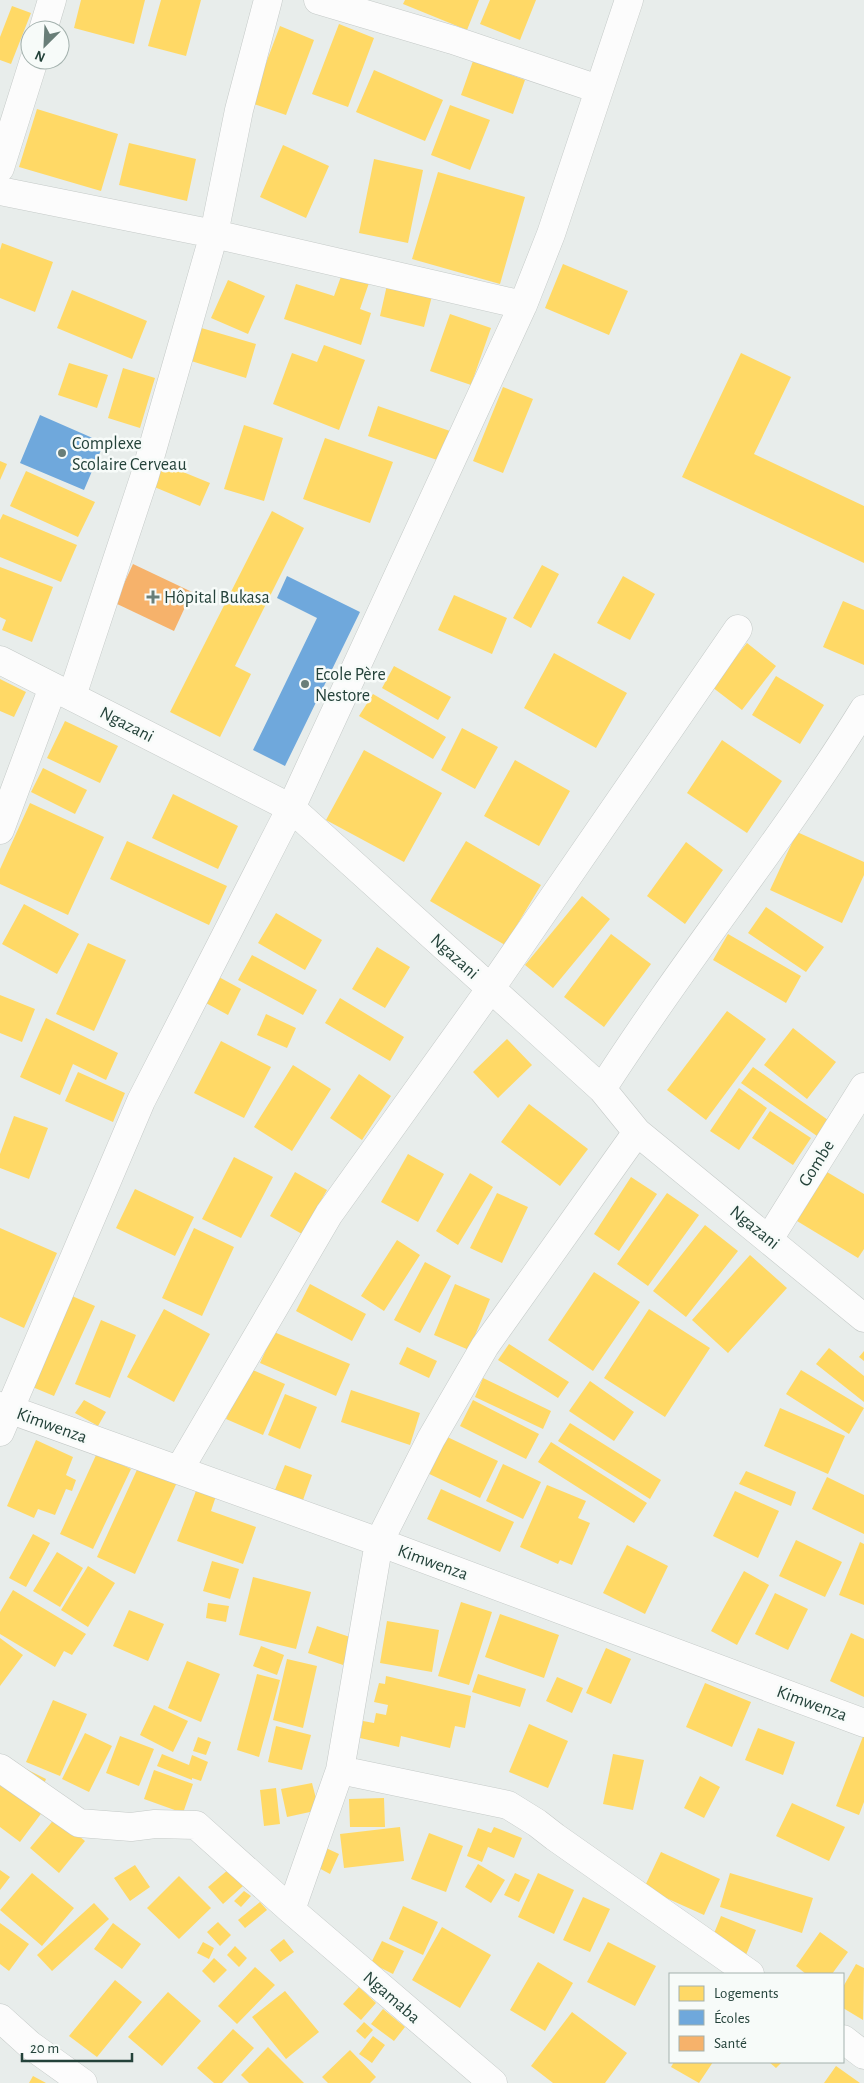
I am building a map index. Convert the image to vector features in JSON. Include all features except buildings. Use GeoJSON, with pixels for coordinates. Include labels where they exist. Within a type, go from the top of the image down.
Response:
{"type":"FeatureCollection","features":[{"type":"Feature","properties":{"kind":"street"},"geometry":{"type":"LineString","coordinates":[[46,20],[52,0]]}},
{"type":"Feature","properties":{"kind":"street"},"geometry":{"type":"LineString","coordinates":[[0,830],[63,691],[145,475],[214,234],[239,110],[268,0]]}},
{"type":"Feature","properties":{"kind":"street"},"geometry":{"type":"LineString","coordinates":[[318,0],[453,40],[598,89]]}},
{"type":"Feature","properties":{"kind":"street"},"geometry":{"type":"LineString","coordinates":[[3,1416],[141,1101],[292,808],[523,305],[551,234],[629,0]]}},
{"type":"Feature","properties":{"kind":"street"},"geometry":{"type":"LineString","coordinates":[[0,168],[31,70]]}},
{"type":"Feature","properties":{"kind":"street"},"geometry":{"type":"LineString","coordinates":[[0,191],[214,234],[523,305]]}},
{"type":"Feature","properties":{"kind":"street"},"geometry":{"type":"LineString","coordinates":[[179,1470],[329,1214],[491,988],[738,629]]}},
{"type":"Feature","properties":{"kind":"street","name":"Ngazani"},"geometry":{"type":"LineString","coordinates":[[0,660],[292,808],[602,1089],[637,1132],[864,1318]]}},
{"type":"Feature","properties":{"kind":"street"},"geometry":{"type":"LineString","coordinates":[[602,1089],[644,1024],[828,767],[864,709]]}},
{"type":"Feature","properties":{"kind":"street","name":"Gombe"},"geometry":{"type":"LineString","coordinates":[[769,1239],[864,1087]]}},
{"type":"Feature","properties":{"kind":"street"},"geometry":{"type":"LineString","coordinates":[[291,1910],[340,1770],[379,1542],[431,1439],[485,1346],[637,1132]]}},
{"type":"Feature","properties":{"kind":"street","name":"Kimwenza"},"geometry":{"type":"LineString","coordinates":[[3,1416],[179,1470],[864,1722]]}},
{"type":"Feature","properties":{"kind":"street","name":"Ngamaba"},"geometry":{"type":"LineString","coordinates":[[0,1768],[80,1823],[131,1827],[155,1824],[196,1825],[291,1910],[493,2083]]}},
{"type":"Feature","properties":{"kind":"street"},"geometry":{"type":"LineString","coordinates":[[340,1770],[508,1804],[537,1822],[555,1837],[749,1973]]}},
{"type":"Feature","properties":{"kind":"street"},"geometry":{"type":"LineString","coordinates":[[0,2018],[30,2045],[83,2083]]}},
{"type":"Feature","properties":{"kind":"street"},"geometry":{"type":"LineString","coordinates":[[844,2040],[864,2055]]}},
{"type":"Feature","properties":{"kind":"place","name":"Complexe Scolaire Cerveau"},"geometry":{"type":"Point","coordinates":[62,453]}},
{"type":"Feature","properties":{"kind":"place","name":"Hôpital Bukasa"},"geometry":{"type":"Point","coordinates":[153,597]}},
{"type":"Feature","properties":{"kind":"place","name":"Ecole Père Nestore"},"geometry":{"type":"Point","coordinates":[305,684]}}]}
